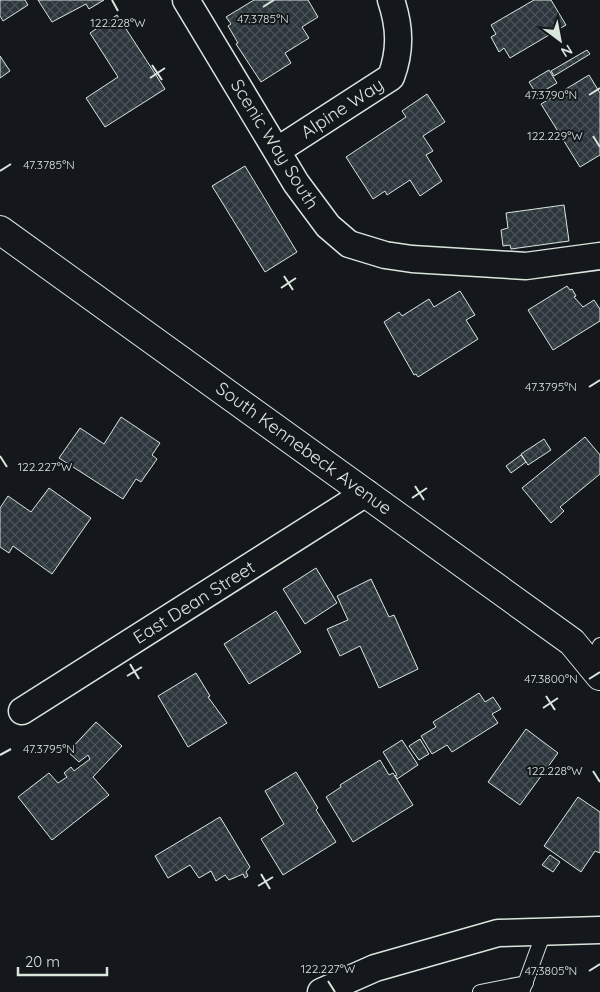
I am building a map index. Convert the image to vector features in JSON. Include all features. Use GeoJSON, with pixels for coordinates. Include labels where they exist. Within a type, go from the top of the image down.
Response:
{"type":"FeatureCollection","features":[{"type":"Feature","properties":{"kind":"street","name":"Scenic Way South"},"geometry":{"type":"LineString","coordinates":[[186,0],[278,150],[296,183],[328,226],[349,244],[361,249],[412,259],[526,266],[600,256]]}},
{"type":"Feature","properties":{"kind":"street","name":"Alpine Way"},"geometry":{"type":"LineString","coordinates":[[278,150],[391,77],[398,58],[399,34],[391,0]]}},
{"type":"Feature","properties":{"kind":"street","name":"South Kennebeck Avenue"},"geometry":{"type":"LineString","coordinates":[[0,230],[572,642],[597,662]]}},
{"type":"Feature","properties":{"kind":"street","name":"East Dean Street"},"geometry":{"type":"LineString","coordinates":[[22,711],[366,493]]}},
{"type":"Feature","properties":{"kind":"street"},"geometry":{"type":"LineString","coordinates":[[321,992],[375,968],[498,933],[600,930]]}},
{"type":"Feature","properties":{"kind":"lane"},"geometry":{"type":"LineString","coordinates":[[480,992],[524,987],[544,932]]}},
{"type":"Feature","properties":{"kind":"building"},"geometry":{"type":"Polygon","coordinates":[[[0,0],[25,0],[28,5],[3,21],[0,16],[0,0]]]}},
{"type":"Feature","properties":{"kind":"building"},"geometry":{"type":"Polygon","coordinates":[[[38,0],[104,0],[89,9],[86,4],[52,22],[38,0]]]}},
{"type":"Feature","properties":{"kind":"building"},"geometry":{"type":"Polygon","coordinates":[[[254,0],[308,0],[318,17],[302,27],[309,38],[285,53],[291,63],[261,82],[236,44],[238,43],[228,26],[231,24],[226,17],[254,0]]]}},
{"type":"Feature","properties":{"kind":"building"},"geometry":{"type":"Polygon","coordinates":[[[534,0],[551,0],[566,25],[510,58],[504,48],[499,52],[491,37],[496,34],[491,25],[534,0]]]}},
{"type":"Feature","properties":{"kind":"building"},"geometry":{"type":"Polygon","coordinates":[[[117,15],[165,89],[105,127],[86,98],[118,77],[90,33],[117,15]]]}},
{"type":"Feature","properties":{"kind":"building"},"geometry":{"type":"Polygon","coordinates":[[[587,50],[590,54],[554,76],[551,71],[587,50]]]}},
{"type":"Feature","properties":{"kind":"building"},"geometry":{"type":"Polygon","coordinates":[[[0,56],[10,71],[0,78],[0,56]]]}},
{"type":"Feature","properties":{"kind":"building"},"geometry":{"type":"Polygon","coordinates":[[[549,70],[557,83],[537,95],[529,82],[549,70]]]}},
{"type":"Feature","properties":{"kind":"building"},"geometry":{"type":"Polygon","coordinates":[[[589,75],[600,93],[600,155],[580,167],[541,104],[589,75]]]}},
{"type":"Feature","properties":{"kind":"building"},"geometry":{"type":"Polygon","coordinates":[[[427,94],[445,122],[423,136],[433,151],[426,155],[442,181],[420,196],[410,180],[387,195],[385,191],[373,199],[346,157],[406,117],[402,111],[427,94]]]}},
{"type":"Feature","properties":{"kind":"building"},"geometry":{"type":"Polygon","coordinates":[[[245,166],[297,252],[265,272],[212,186],[245,166]]]}},
{"type":"Feature","properties":{"kind":"building"},"geometry":{"type":"Polygon","coordinates":[[[564,205],[569,241],[511,249],[510,245],[503,246],[501,230],[508,228],[506,213],[564,205]]]}},
{"type":"Feature","properties":{"kind":"building"},"geometry":{"type":"Polygon","coordinates":[[[567,286],[570,290],[572,289],[576,296],[574,297],[583,307],[594,300],[600,309],[600,321],[553,350],[528,310],[567,286]]]}},
{"type":"Feature","properties":{"kind":"building"},"geometry":{"type":"Polygon","coordinates":[[[460,291],[475,315],[466,320],[478,339],[418,377],[416,374],[414,375],[384,322],[399,312],[402,316],[429,299],[434,307],[460,291]]]}},
{"type":"Feature","properties":{"kind":"building"},"geometry":{"type":"Polygon","coordinates":[[[121,417],[160,443],[152,455],[157,459],[141,482],[136,479],[123,499],[59,458],[80,428],[104,444],[121,417]]]}},
{"type":"Feature","properties":{"kind":"building"},"geometry":{"type":"Polygon","coordinates":[[[585,437],[600,455],[600,474],[560,507],[564,511],[551,523],[522,488],[585,437]]]}},
{"type":"Feature","properties":{"kind":"building"},"geometry":{"type":"Polygon","coordinates":[[[544,439],[551,450],[528,465],[521,454],[544,439]]]}},
{"type":"Feature","properties":{"kind":"building"},"geometry":{"type":"Polygon","coordinates":[[[521,455],[526,462],[511,473],[506,466],[521,455]]]}},
{"type":"Feature","properties":{"kind":"building"},"geometry":{"type":"Polygon","coordinates":[[[49,488],[91,518],[52,574],[13,546],[9,553],[0,547],[0,508],[8,496],[31,512],[49,488]]]}},
{"type":"Feature","properties":{"kind":"building"},"geometry":{"type":"Polygon","coordinates":[[[316,568],[337,603],[305,624],[283,589],[316,568]]]}},
{"type":"Feature","properties":{"kind":"building"},"geometry":{"type":"Polygon","coordinates":[[[371,579],[389,617],[394,615],[418,669],[379,688],[360,646],[340,656],[327,629],[348,620],[337,596],[371,579]]]}},
{"type":"Feature","properties":{"kind":"building"},"geometry":{"type":"Polygon","coordinates":[[[276,611],[301,652],[249,684],[224,644],[276,611]]]}},
{"type":"Feature","properties":{"kind":"building"},"geometry":{"type":"Polygon","coordinates":[[[196,673],[210,696],[208,697],[227,723],[188,747],[158,696],[196,673]]]}},
{"type":"Feature","properties":{"kind":"building"},"geometry":{"type":"Polygon","coordinates":[[[479,693],[485,702],[493,697],[501,709],[492,714],[498,723],[452,752],[447,745],[432,754],[421,736],[436,727],[433,722],[479,693]]]}},
{"type":"Feature","properties":{"kind":"building"},"geometry":{"type":"Polygon","coordinates":[[[96,722],[122,746],[93,777],[109,795],[52,840],[18,797],[49,773],[58,783],[67,777],[64,773],[71,767],[74,771],[90,759],[88,755],[79,762],[68,752],[96,722]]]}},
{"type":"Feature","properties":{"kind":"building"},"geometry":{"type":"Polygon","coordinates":[[[526,729],[558,753],[520,805],[488,782],[526,729]]]}},
{"type":"Feature","properties":{"kind":"building"},"geometry":{"type":"Polygon","coordinates":[[[420,739],[429,754],[419,760],[409,746],[420,739]]]}},
{"type":"Feature","properties":{"kind":"building"},"geometry":{"type":"Polygon","coordinates":[[[402,740],[418,765],[397,779],[395,776],[397,775],[383,752],[402,740]]]}},
{"type":"Feature","properties":{"kind":"building"},"geometry":{"type":"Polygon","coordinates":[[[380,760],[389,775],[393,773],[413,805],[353,842],[326,797],[341,787],[340,785],[380,760]]]}},
{"type":"Feature","properties":{"kind":"building"},"geometry":{"type":"Polygon","coordinates":[[[296,772],[336,842],[283,875],[261,839],[284,824],[265,791],[296,772]]]}},
{"type":"Feature","properties":{"kind":"building"},"geometry":{"type":"Polygon","coordinates":[[[578,797],[600,812],[600,853],[595,851],[581,872],[544,846],[578,797]]]}},
{"type":"Feature","properties":{"kind":"building"},"geometry":{"type":"Polygon","coordinates":[[[220,817],[250,867],[246,872],[248,876],[245,878],[243,874],[229,880],[225,875],[216,881],[211,871],[199,878],[190,865],[168,878],[155,856],[220,817]]]}},
{"type":"Feature","properties":{"kind":"building"},"geometry":{"type":"Polygon","coordinates":[[[550,855],[560,862],[553,872],[542,865],[550,855]]]}}]}
